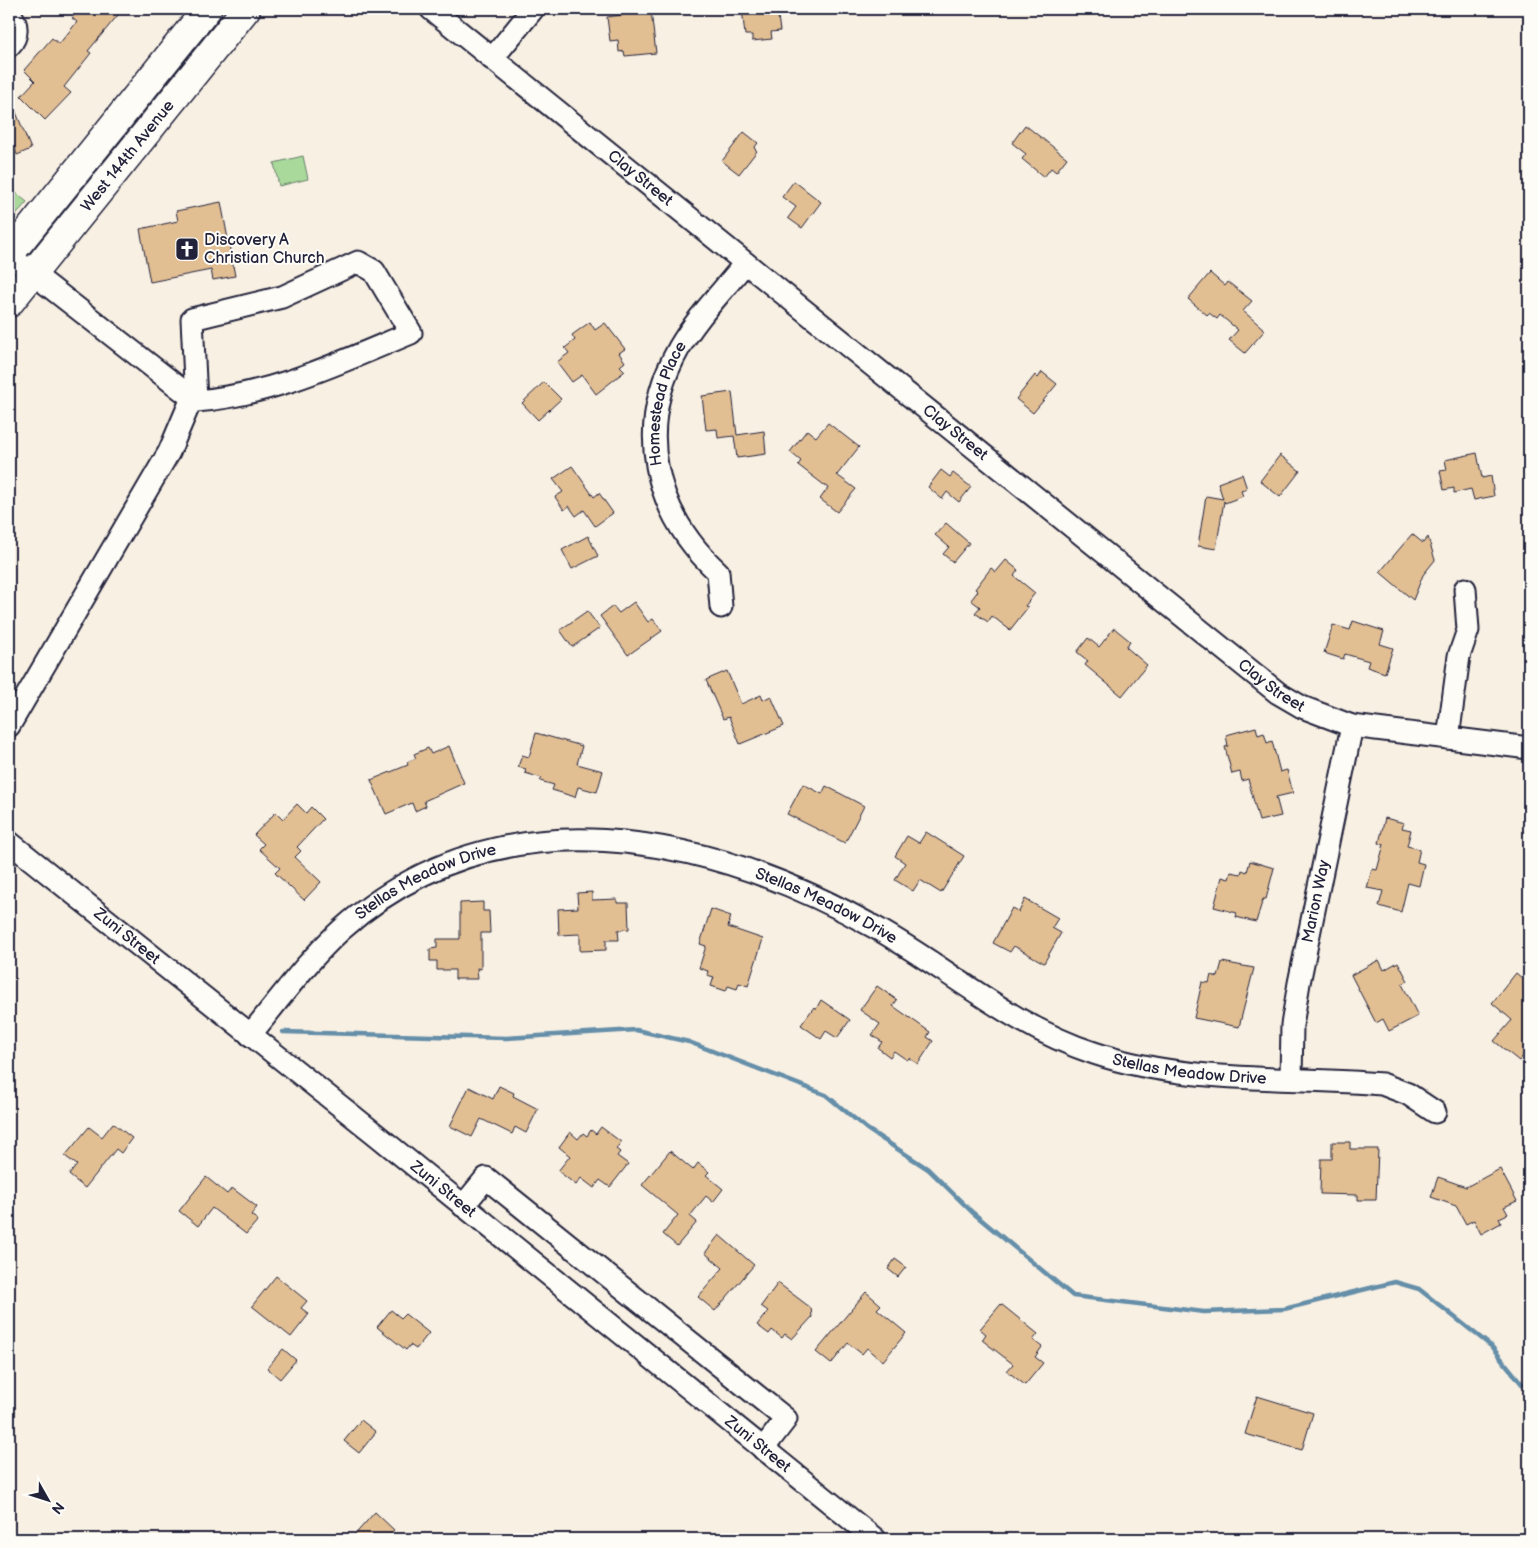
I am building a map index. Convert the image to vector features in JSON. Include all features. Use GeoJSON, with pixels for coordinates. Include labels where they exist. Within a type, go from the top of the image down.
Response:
{"type":"FeatureCollection","features":[{"type":"Feature","properties":{"kind":"main road","name":"West 144th Avenue"},"geometry":{"type":"LineString","coordinates":[[9,255],[207,9]]}},
{"type":"Feature","properties":{"kind":"main road","name":"West 144th Avenue"},"geometry":{"type":"LineString","coordinates":[[9,303],[246,9]]}},
{"type":"Feature","properties":{"kind":"street","name":"Clay Street"},"geometry":{"type":"LineString","coordinates":[[430,9],[1278,693],[1302,707],[1352,726],[1529,748]]}},
{"type":"Feature","properties":{"kind":"street"},"geometry":{"type":"LineString","coordinates":[[492,59],[533,9]]}},
{"type":"Feature","properties":{"kind":"street"},"geometry":{"type":"LineString","coordinates":[[9,46],[16,31],[14,13]]}},
{"type":"Feature","properties":{"kind":"street"},"geometry":{"type":"LineString","coordinates":[[9,255],[194,400],[227,399],[310,376],[411,333],[374,271],[358,262],[282,297],[192,319],[194,400],[169,452],[9,726]]}},
{"type":"Feature","properties":{"kind":"street","name":"Homestead Place"},"geometry":{"type":"LineString","coordinates":[[721,607],[718,572],[703,558],[682,530],[661,486],[654,445],[655,425],[663,384],[680,346],[745,263]]}},
{"type":"Feature","properties":{"kind":"street"},"geometry":{"type":"LineString","coordinates":[[1448,738],[1459,656],[1468,630],[1465,589]]}},
{"type":"Feature","properties":{"kind":"street","name":"Marion Way"},"geometry":{"type":"LineString","coordinates":[[1291,1079],[1292,1025],[1299,983],[1352,726]]}},
{"type":"Feature","properties":{"kind":"street","name":"Stellas Meadow Drive"},"geometry":{"type":"LineString","coordinates":[[250,1036],[305,968],[341,930],[396,889],[435,868],[486,850],[566,839],[589,839],[635,843],[710,859],[768,877],[804,891],[878,929],[989,1002],[1051,1036],[1095,1054],[1156,1069],[1212,1075],[1382,1084],[1408,1094],[1436,1112]]}},
{"type":"Feature","properties":{"kind":"street","name":"Zuni Street"},"geometry":{"type":"LineString","coordinates":[[9,842],[875,1539]]}},
{"type":"Feature","properties":{"kind":"street"},"geometry":{"type":"LineString","coordinates":[[463,1206],[486,1178],[786,1419],[763,1449]]}},
{"type":"Feature","properties":{"kind":"green space"},"geometry":{"type":"Polygon","coordinates":[[[303,156],[308,179],[279,186],[274,163],[303,156]]]}},
{"type":"Feature","properties":{"kind":"green space"},"geometry":{"type":"Polygon","coordinates":[[[9,187],[27,202],[9,222],[9,187]]]}},
{"type":"Feature","properties":{"kind":"building"},"geometry":{"type":"Polygon","coordinates":[[[80,9],[110,9],[118,15],[88,51],[91,53],[64,87],[71,93],[45,120],[21,96],[35,81],[24,70],[52,38],[59,44],[77,22],[72,18],[80,9]]]}},
{"type":"Feature","properties":{"kind":"building"},"geometry":{"type":"Polygon","coordinates":[[[742,9],[777,9],[780,31],[771,32],[772,39],[752,41],[752,35],[745,35],[742,9]]]}},
{"type":"Feature","properties":{"kind":"building"},"geometry":{"type":"Polygon","coordinates":[[[651,11],[656,53],[625,56],[624,51],[619,52],[618,40],[610,41],[607,17],[651,11]]]}},
{"type":"Feature","properties":{"kind":"building"},"geometry":{"type":"Polygon","coordinates":[[[9,95],[31,149],[17,155],[14,145],[9,147],[9,95]]]}},
{"type":"Feature","properties":{"kind":"building"},"geometry":{"type":"Polygon","coordinates":[[[1025,125],[1067,158],[1056,172],[1051,168],[1044,177],[1022,159],[1026,154],[1012,143],[1025,125]]]}},
{"type":"Feature","properties":{"kind":"building"},"geometry":{"type":"Polygon","coordinates":[[[744,132],[758,143],[754,148],[757,151],[739,174],[722,161],[744,132]]]}},
{"type":"Feature","properties":{"kind":"building"},"geometry":{"type":"Polygon","coordinates":[[[794,181],[821,202],[802,228],[788,218],[796,207],[782,197],[794,181]]]}},
{"type":"Feature","properties":{"kind":"building","name":"Discovery A Christian Church"},"geometry":{"type":"Polygon","coordinates":[[[221,202],[235,276],[213,280],[211,270],[150,282],[140,229],[178,221],[176,211],[221,202]]]}},
{"type":"Feature","properties":{"kind":"building"},"geometry":{"type":"Polygon","coordinates":[[[1210,273],[1225,286],[1228,282],[1252,301],[1243,311],[1265,330],[1245,353],[1229,340],[1238,330],[1220,315],[1217,319],[1209,313],[1207,315],[1188,299],[1210,273]]]}},
{"type":"Feature","properties":{"kind":"building"},"geometry":{"type":"Polygon","coordinates":[[[590,322],[595,330],[605,323],[625,349],[619,353],[625,362],[620,366],[625,371],[596,394],[582,375],[572,382],[557,362],[569,353],[565,348],[575,340],[572,335],[590,322]]]}},
{"type":"Feature","properties":{"kind":"building"},"geometry":{"type":"Polygon","coordinates":[[[1042,372],[1057,384],[1033,413],[1016,399],[1035,375],[1038,378],[1042,372]]]}},
{"type":"Feature","properties":{"kind":"building"},"geometry":{"type":"Polygon","coordinates":[[[544,382],[561,399],[538,420],[522,403],[544,382]]]}},
{"type":"Feature","properties":{"kind":"building"},"geometry":{"type":"Polygon","coordinates":[[[732,392],[737,435],[764,431],[766,454],[737,458],[734,436],[718,438],[717,429],[706,430],[702,396],[732,392]]]}},
{"type":"Feature","properties":{"kind":"building"},"geometry":{"type":"Polygon","coordinates":[[[828,423],[859,447],[837,475],[856,489],[837,512],[820,499],[828,488],[798,465],[801,461],[790,452],[807,430],[816,437],[828,423]]]}},
{"type":"Feature","properties":{"kind":"building"},"geometry":{"type":"Polygon","coordinates":[[[1477,453],[1482,478],[1491,476],[1494,496],[1474,500],[1471,489],[1454,493],[1454,488],[1444,490],[1440,471],[1447,470],[1445,460],[1477,453]]]}},
{"type":"Feature","properties":{"kind":"building"},"geometry":{"type":"Polygon","coordinates":[[[1280,455],[1300,471],[1280,497],[1260,481],[1280,455]]]}},
{"type":"Feature","properties":{"kind":"building"},"geometry":{"type":"Polygon","coordinates":[[[572,466],[594,497],[599,493],[613,513],[595,526],[584,510],[576,516],[569,506],[564,510],[555,497],[563,492],[553,479],[572,466]]]}},
{"type":"Feature","properties":{"kind":"building"},"geometry":{"type":"Polygon","coordinates":[[[941,470],[950,477],[953,473],[971,487],[959,502],[947,492],[942,499],[928,487],[941,470]]]}},
{"type":"Feature","properties":{"kind":"building"},"geometry":{"type":"Polygon","coordinates":[[[1242,474],[1247,489],[1241,491],[1243,496],[1225,503],[1224,501],[1216,549],[1198,546],[1206,496],[1223,499],[1218,483],[1242,474]]]}},
{"type":"Feature","properties":{"kind":"building"},"geometry":{"type":"Polygon","coordinates":[[[946,523],[969,543],[953,562],[943,554],[949,547],[935,535],[946,523]]]}},
{"type":"Feature","properties":{"kind":"building"},"geometry":{"type":"Polygon","coordinates":[[[1412,534],[1423,543],[1428,537],[1435,560],[1423,575],[1413,600],[1380,572],[1412,534]]]}},
{"type":"Feature","properties":{"kind":"building"},"geometry":{"type":"Polygon","coordinates":[[[588,536],[598,556],[572,569],[562,550],[588,536]]]}},
{"type":"Feature","properties":{"kind":"building"},"geometry":{"type":"Polygon","coordinates":[[[1006,560],[1018,570],[1014,576],[1035,593],[1025,606],[1028,607],[1010,630],[992,616],[988,622],[975,613],[980,607],[971,600],[978,591],[975,589],[991,568],[996,572],[1006,560]]]}},
{"type":"Feature","properties":{"kind":"building"},"geometry":{"type":"Polygon","coordinates":[[[634,602],[648,622],[653,619],[662,631],[628,655],[600,616],[613,606],[619,613],[634,602]]]}},
{"type":"Feature","properties":{"kind":"building"},"geometry":{"type":"Polygon","coordinates":[[[587,611],[600,628],[572,647],[560,630],[587,611]]]}},
{"type":"Feature","properties":{"kind":"building"},"geometry":{"type":"Polygon","coordinates":[[[1353,621],[1384,631],[1380,644],[1393,648],[1385,673],[1367,667],[1369,661],[1345,654],[1343,659],[1324,653],[1333,625],[1350,630],[1353,621]]]}},
{"type":"Feature","properties":{"kind":"building"},"geometry":{"type":"Polygon","coordinates":[[[1114,628],[1130,641],[1126,647],[1147,665],[1122,696],[1085,665],[1088,661],[1077,652],[1088,638],[1099,647],[1114,628]]]}},
{"type":"Feature","properties":{"kind":"building"},"geometry":{"type":"Polygon","coordinates":[[[727,671],[741,704],[761,695],[763,700],[771,696],[784,726],[740,744],[729,717],[723,719],[706,680],[727,671]]]}},
{"type":"Feature","properties":{"kind":"building"},"geometry":{"type":"Polygon","coordinates":[[[1256,727],[1258,735],[1264,733],[1267,743],[1272,741],[1280,772],[1287,770],[1293,793],[1276,797],[1281,816],[1259,821],[1248,779],[1242,781],[1240,772],[1232,774],[1225,747],[1228,746],[1226,735],[1256,727]]]}},
{"type":"Feature","properties":{"kind":"building"},"geometry":{"type":"Polygon","coordinates":[[[536,733],[582,746],[577,764],[603,771],[597,792],[578,787],[575,797],[552,790],[554,785],[540,781],[542,778],[525,773],[526,769],[518,767],[522,755],[529,757],[536,733]]]}},
{"type":"Feature","properties":{"kind":"building"},"geometry":{"type":"Polygon","coordinates":[[[449,746],[464,783],[424,801],[426,806],[415,811],[412,803],[386,814],[371,780],[408,765],[407,762],[416,758],[414,754],[428,748],[431,754],[449,746]]]}},
{"type":"Feature","properties":{"kind":"building"},"geometry":{"type":"Polygon","coordinates":[[[803,784],[822,794],[826,786],[864,806],[845,843],[787,814],[803,784]]]}},
{"type":"Feature","properties":{"kind":"building"},"geometry":{"type":"Polygon","coordinates":[[[297,804],[306,813],[311,807],[323,819],[297,847],[301,851],[295,857],[321,882],[304,900],[275,873],[280,868],[259,849],[264,844],[254,835],[276,812],[283,819],[297,804]]]}},
{"type":"Feature","properties":{"kind":"building"},"geometry":{"type":"Polygon","coordinates":[[[1385,818],[1404,823],[1402,828],[1411,830],[1407,846],[1420,849],[1417,862],[1424,864],[1419,886],[1408,883],[1401,912],[1379,906],[1383,891],[1367,888],[1372,869],[1377,870],[1384,844],[1379,843],[1385,818]]]}},
{"type":"Feature","properties":{"kind":"building"},"geometry":{"type":"Polygon","coordinates":[[[926,832],[964,856],[941,893],[920,880],[913,891],[895,880],[905,863],[895,856],[907,836],[919,843],[926,832]]]}},
{"type":"Feature","properties":{"kind":"building"},"geometry":{"type":"Polygon","coordinates":[[[1250,861],[1274,868],[1266,899],[1263,899],[1256,922],[1236,917],[1237,913],[1214,907],[1222,877],[1229,879],[1231,872],[1241,874],[1242,870],[1247,872],[1250,861]]]}},
{"type":"Feature","properties":{"kind":"building"},"geometry":{"type":"Polygon","coordinates":[[[592,892],[592,900],[617,899],[617,903],[628,903],[629,929],[618,930],[619,940],[606,940],[606,950],[580,951],[580,934],[559,935],[558,909],[578,908],[577,893],[592,892]]]}},
{"type":"Feature","properties":{"kind":"building"},"geometry":{"type":"Polygon","coordinates":[[[1025,899],[1058,918],[1052,928],[1061,933],[1044,963],[1014,946],[1010,952],[993,943],[1012,908],[1019,912],[1025,899]]]}},
{"type":"Feature","properties":{"kind":"building"},"geometry":{"type":"Polygon","coordinates":[[[483,902],[483,911],[489,911],[490,933],[481,933],[481,969],[477,968],[478,979],[455,979],[455,970],[437,970],[437,961],[430,961],[430,949],[437,948],[437,939],[460,939],[460,903],[483,902]]]}},
{"type":"Feature","properties":{"kind":"building"},"geometry":{"type":"Polygon","coordinates":[[[711,909],[731,916],[728,927],[763,939],[748,986],[739,983],[737,989],[728,986],[726,991],[711,986],[714,977],[707,975],[708,971],[699,968],[706,946],[700,944],[711,909]]]}},
{"type":"Feature","properties":{"kind":"building"},"geometry":{"type":"Polygon","coordinates":[[[1379,960],[1384,970],[1398,962],[1408,981],[1402,984],[1418,1016],[1389,1031],[1383,1019],[1376,1023],[1351,975],[1379,960]]]}},
{"type":"Feature","properties":{"kind":"building"},"geometry":{"type":"Polygon","coordinates":[[[1222,962],[1254,968],[1239,1027],[1194,1018],[1202,982],[1209,983],[1211,975],[1218,977],[1222,962]]]}},
{"type":"Feature","properties":{"kind":"building"},"geometry":{"type":"Polygon","coordinates":[[[1516,973],[1529,984],[1529,995],[1524,1002],[1529,1007],[1529,1048],[1519,1061],[1494,1041],[1512,1020],[1492,1003],[1516,973]]]}},
{"type":"Feature","properties":{"kind":"building"},"geometry":{"type":"Polygon","coordinates":[[[877,986],[897,1000],[893,1006],[930,1032],[927,1037],[933,1041],[918,1064],[909,1058],[907,1060],[894,1051],[890,1057],[878,1048],[882,1042],[872,1035],[880,1024],[860,1010],[877,986]]]}},
{"type":"Feature","properties":{"kind":"building"},"geometry":{"type":"Polygon","coordinates":[[[821,1000],[850,1020],[837,1038],[826,1031],[821,1039],[801,1025],[814,1007],[816,1009],[821,1000]]]}},
{"type":"Feature","properties":{"kind":"building"},"geometry":{"type":"Polygon","coordinates":[[[499,1086],[514,1093],[513,1096],[538,1109],[526,1133],[515,1127],[512,1134],[481,1119],[472,1137],[450,1126],[469,1087],[493,1099],[499,1086]]]}},
{"type":"Feature","properties":{"kind":"building"},"geometry":{"type":"Polygon","coordinates":[[[113,1123],[132,1138],[121,1153],[116,1149],[85,1188],[69,1175],[77,1165],[65,1156],[89,1127],[102,1137],[113,1123]]]}},
{"type":"Feature","properties":{"kind":"building"},"geometry":{"type":"Polygon","coordinates":[[[601,1127],[621,1142],[616,1149],[620,1152],[617,1156],[628,1164],[610,1187],[600,1180],[594,1188],[581,1178],[576,1185],[558,1171],[570,1156],[559,1147],[570,1132],[578,1139],[583,1133],[587,1136],[591,1130],[596,1134],[601,1127]]]}},
{"type":"Feature","properties":{"kind":"building"},"geometry":{"type":"Polygon","coordinates":[[[1332,1142],[1350,1142],[1350,1149],[1378,1149],[1376,1200],[1358,1200],[1358,1195],[1320,1194],[1321,1159],[1332,1159],[1332,1142]]]}},
{"type":"Feature","properties":{"kind":"building"},"geometry":{"type":"Polygon","coordinates":[[[670,1151],[693,1170],[698,1163],[709,1172],[706,1175],[723,1189],[713,1202],[706,1196],[690,1216],[697,1222],[677,1246],[663,1234],[678,1215],[642,1185],[670,1151]]]}},
{"type":"Feature","properties":{"kind":"building"},"geometry":{"type":"Polygon","coordinates":[[[1500,1169],[1517,1201],[1504,1207],[1508,1214],[1499,1218],[1501,1223],[1481,1234],[1474,1220],[1466,1224],[1456,1206],[1431,1197],[1438,1177],[1466,1187],[1500,1169]]]}},
{"type":"Feature","properties":{"kind":"building"},"geometry":{"type":"Polygon","coordinates":[[[206,1177],[227,1194],[232,1188],[257,1207],[251,1215],[258,1220],[246,1234],[212,1208],[198,1226],[179,1211],[206,1177]]]}},
{"type":"Feature","properties":{"kind":"building"},"geometry":{"type":"Polygon","coordinates":[[[719,1235],[754,1265],[715,1311],[698,1297],[723,1268],[705,1253],[719,1235]]]}},
{"type":"Feature","properties":{"kind":"building"},"geometry":{"type":"Polygon","coordinates":[[[895,1259],[906,1267],[898,1277],[888,1269],[895,1259]]]}},
{"type":"Feature","properties":{"kind":"building"},"geometry":{"type":"Polygon","coordinates":[[[276,1276],[307,1301],[301,1308],[309,1314],[291,1337],[252,1306],[276,1276]]]}},
{"type":"Feature","properties":{"kind":"building"},"geometry":{"type":"Polygon","coordinates":[[[778,1283],[811,1308],[812,1317],[792,1339],[785,1334],[782,1338],[772,1330],[769,1334],[757,1325],[768,1311],[761,1306],[778,1283]]]}},
{"type":"Feature","properties":{"kind":"building"},"geometry":{"type":"Polygon","coordinates":[[[866,1292],[881,1305],[877,1309],[906,1333],[883,1361],[867,1348],[862,1354],[848,1343],[831,1364],[816,1352],[866,1292]]]}},
{"type":"Feature","properties":{"kind":"building"},"geometry":{"type":"Polygon","coordinates":[[[1001,1304],[1038,1334],[1033,1340],[1042,1347],[1035,1357],[1043,1363],[1025,1385],[1007,1371],[1013,1364],[982,1340],[986,1334],[980,1329],[1001,1304]]]}},
{"type":"Feature","properties":{"kind":"building"},"geometry":{"type":"Polygon","coordinates":[[[391,1310],[401,1318],[405,1314],[429,1333],[416,1349],[410,1345],[406,1350],[377,1327],[391,1310]]]}},
{"type":"Feature","properties":{"kind":"building"},"geometry":{"type":"Polygon","coordinates":[[[283,1349],[296,1360],[280,1379],[267,1368],[283,1349]]]}},
{"type":"Feature","properties":{"kind":"building"},"geometry":{"type":"Polygon","coordinates":[[[1257,1396],[1313,1413],[1302,1450],[1245,1434],[1257,1396]]]}},
{"type":"Feature","properties":{"kind":"building"},"geometry":{"type":"Polygon","coordinates":[[[361,1420],[376,1432],[359,1453],[344,1441],[361,1420]]]}},
{"type":"Feature","properties":{"kind":"building"},"geometry":{"type":"Polygon","coordinates":[[[375,1512],[394,1530],[386,1539],[351,1539],[375,1512]]]}},
{"type":"Feature","properties":{"kind":"waterway"},"geometry":{"type":"LineString","coordinates":[[283,1032],[506,1038],[636,1030],[689,1042],[826,1095],[867,1129],[928,1169],[972,1212],[1073,1296],[1204,1312],[1284,1309],[1395,1282],[1419,1289],[1491,1346],[1522,1384]]}},
{"type":"Feature","properties":{"kind":"place","name":"Discovery A Christian Church"},"geometry":{"type":"Point","coordinates":[187,249]}}]}
